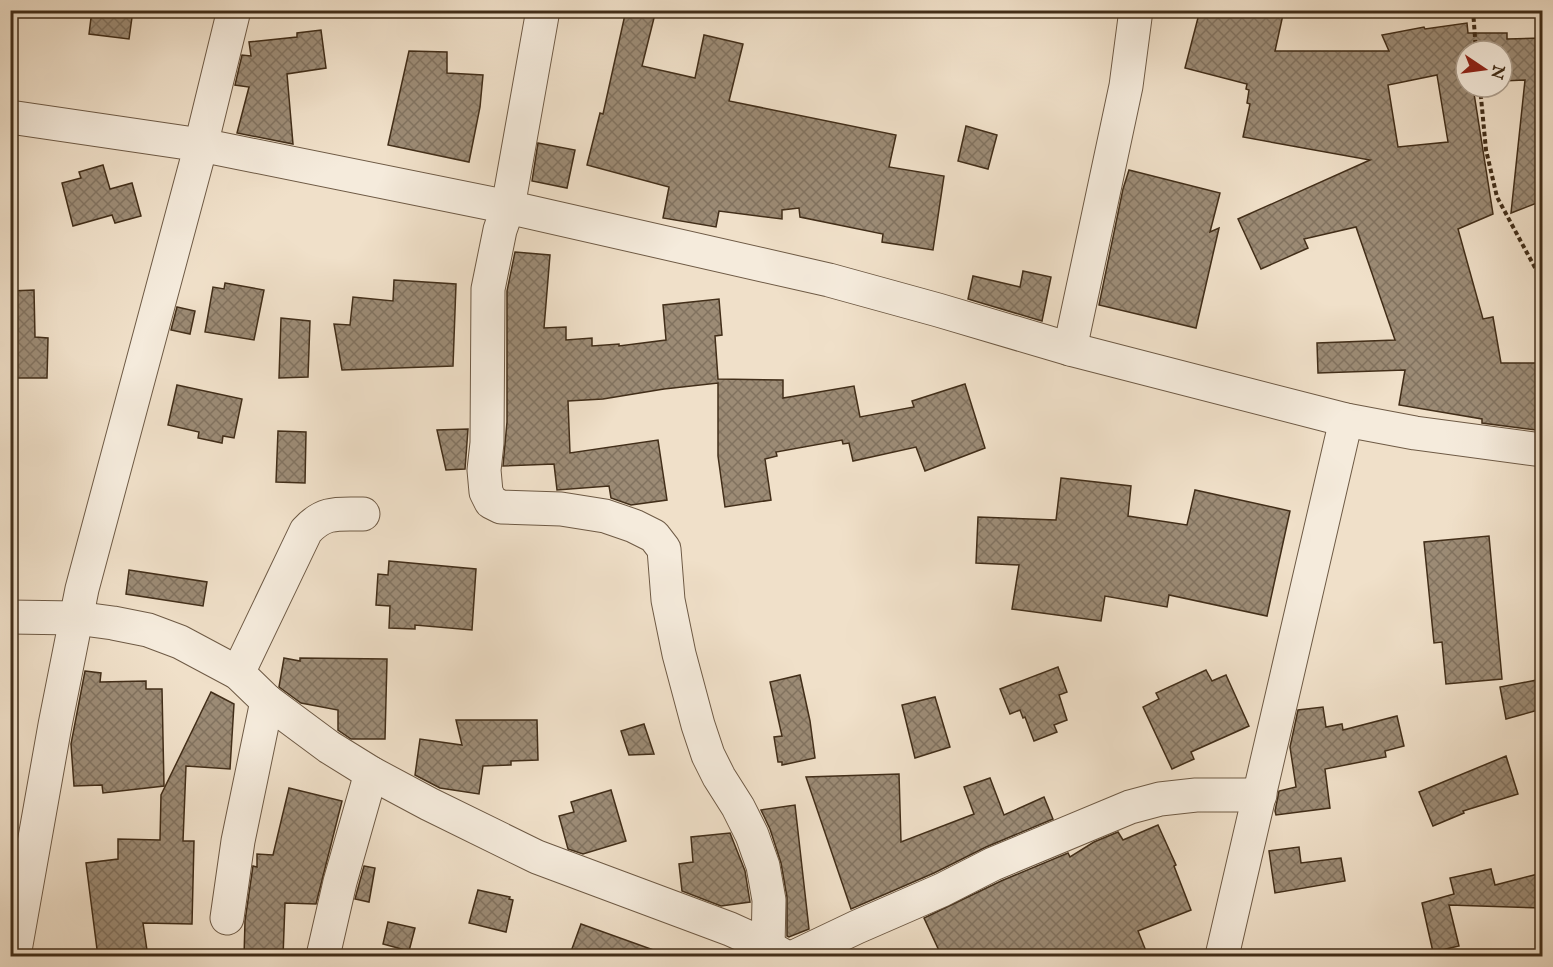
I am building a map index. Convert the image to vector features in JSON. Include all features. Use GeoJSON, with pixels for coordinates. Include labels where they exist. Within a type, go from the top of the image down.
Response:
{"type":"FeatureCollection","features":[{"type":"Feature","properties":{"kind":"street"},"geometry":{"type":"LineString","coordinates":[[14,957],[76,618],[201,145],[234,10]]}},
{"type":"Feature","properties":{"kind":"street"},"geometry":{"type":"LineString","coordinates":[[543,10],[508,207],[500,230],[488,289],[484,470],[486,492],[491,502],[501,507],[561,509],[605,516],[654,536],[664,549],[668,600],[695,716],[708,755],[752,835],[763,866],[783,953]]}},
{"type":"Feature","properties":{"kind":"street"},"geometry":{"type":"LineString","coordinates":[[1070,350],[1126,86],[1136,10]]}},
{"type":"Feature","properties":{"kind":"street"},"geometry":{"type":"LineString","coordinates":[[10,117],[201,145],[508,207],[829,280],[1070,350],[1346,420],[1415,433],[1542,450]]}},
{"type":"Feature","properties":{"kind":"street"},"geometry":{"type":"LineString","coordinates":[[1222,957],[1346,420]]}},
{"type":"Feature","properties":{"kind":"street"},"geometry":{"type":"LineString","coordinates":[[238,674],[306,531],[314,523],[330,515],[363,514]]}},
{"type":"Feature","properties":{"kind":"street"},"geometry":{"type":"LineString","coordinates":[[10,617],[76,618],[148,630],[180,642],[238,674],[267,701],[329,747],[429,804],[537,856],[730,929],[783,953],[856,927],[942,890],[993,864],[1130,807],[1160,799],[1196,795],[1260,795]]}},
{"type":"Feature","properties":{"kind":"street"},"geometry":{"type":"LineString","coordinates":[[227,918],[240,830],[267,701]]}},
{"type":"Feature","properties":{"kind":"street"},"geometry":{"type":"LineString","coordinates":[[324,957],[340,882],[371,773]]}},
{"type":"Feature","properties":{"kind":"path"},"geometry":{"type":"LineString","coordinates":[[1473,10],[1475,39]]}},
{"type":"Feature","properties":{"kind":"path"},"geometry":{"type":"LineString","coordinates":[[1481,99],[1486,150],[1497,197],[1540,277]]}},
{"type":"Feature","properties":{"kind":"building"},"geometry":{"type":"Polygon","coordinates":[[[92,10],[133,10],[129,39],[89,34],[92,10]]]}},
{"type":"Feature","properties":{"kind":"building"},"geometry":{"type":"Polygon","coordinates":[[[626,10],[656,10],[642,66],[695,78],[704,35],[743,44],[729,101],[896,135],[889,167],[944,176],[933,250],[882,242],[883,234],[800,217],[799,208],[782,210],[782,219],[719,211],[716,227],[663,218],[669,187],[587,165],[600,113],[603,114],[626,10]]]}},
{"type":"Feature","properties":{"kind":"building"},"geometry":{"type":"Polygon","coordinates":[[[1200,10],[1284,10],[1275,51],[1389,51],[1382,35],[1424,27],[1425,29],[1467,23],[1468,33],[1507,33],[1507,39],[1454,39],[1454,99],[1475,99],[1493,214],[1458,229],[1483,319],[1493,317],[1501,363],[1537,363],[1536,430],[1482,423],[1482,419],[1399,405],[1405,370],[1318,373],[1317,343],[1395,340],[1356,227],[1304,239],[1308,248],[1261,269],[1238,219],[1370,160],[1243,137],[1250,104],[1247,103],[1249,90],[1246,89],[1247,84],[1185,68],[1200,10]],[[1437,75],[1388,85],[1398,147],[1448,142],[1437,75]]]}},
{"type":"Feature","properties":{"kind":"building"},"geometry":{"type":"Polygon","coordinates":[[[321,30],[326,68],[287,74],[293,144],[237,133],[249,87],[235,85],[242,55],[251,56],[249,42],[297,37],[297,33],[321,30]]]}},
{"type":"Feature","properties":{"kind":"building"},"geometry":{"type":"Polygon","coordinates":[[[1542,38],[1542,201],[1511,213],[1525,80],[1514,80],[1514,39],[1507,39],[1542,38]]]}},
{"type":"Feature","properties":{"kind":"building"},"geometry":{"type":"Polygon","coordinates":[[[409,51],[447,52],[447,73],[483,75],[480,107],[469,162],[388,145],[409,51]]]}},
{"type":"Feature","properties":{"kind":"building"},"geometry":{"type":"Polygon","coordinates":[[[966,126],[997,135],[988,169],[958,161],[966,126]]]}},
{"type":"Feature","properties":{"kind":"building"},"geometry":{"type":"Polygon","coordinates":[[[538,143],[575,150],[567,188],[532,181],[538,143]]]}},
{"type":"Feature","properties":{"kind":"building"},"geometry":{"type":"Polygon","coordinates":[[[103,165],[110,189],[132,183],[141,216],[115,223],[112,215],[73,226],[62,183],[81,178],[79,172],[103,165]]]}},
{"type":"Feature","properties":{"kind":"building"},"geometry":{"type":"Polygon","coordinates":[[[1129,170],[1220,193],[1210,232],[1219,228],[1196,328],[1099,305],[1129,170]]]}},
{"type":"Feature","properties":{"kind":"building"},"geometry":{"type":"Polygon","coordinates":[[[515,252],[550,255],[544,328],[566,327],[566,340],[592,338],[592,346],[619,344],[619,346],[666,340],[663,305],[719,299],[722,335],[715,336],[718,379],[783,380],[783,398],[854,386],[860,417],[914,407],[912,401],[965,384],[985,448],[925,471],[916,447],[853,461],[849,443],[843,444],[842,440],[776,452],[777,456],[765,459],[771,500],[725,507],[718,456],[718,383],[603,399],[568,401],[570,453],[658,440],[667,500],[631,505],[611,498],[609,486],[557,490],[554,464],[503,466],[507,422],[507,291],[515,252]]]}},
{"type":"Feature","properties":{"kind":"building"},"geometry":{"type":"Polygon","coordinates":[[[1023,271],[1051,277],[1042,321],[968,299],[973,276],[1020,287],[1023,271]]]}},
{"type":"Feature","properties":{"kind":"building"},"geometry":{"type":"Polygon","coordinates":[[[394,280],[456,284],[453,366],[342,370],[334,324],[350,325],[353,297],[393,301],[394,280]]]}},
{"type":"Feature","properties":{"kind":"building"},"geometry":{"type":"Polygon","coordinates":[[[225,283],[264,290],[254,340],[205,332],[213,287],[224,289],[225,283]]]}},
{"type":"Feature","properties":{"kind":"building"},"geometry":{"type":"Polygon","coordinates":[[[34,290],[35,337],[48,338],[47,378],[10,378],[10,291],[34,290]]]}},
{"type":"Feature","properties":{"kind":"building"},"geometry":{"type":"Polygon","coordinates":[[[177,307],[195,311],[190,334],[171,330],[177,307]]]}},
{"type":"Feature","properties":{"kind":"building"},"geometry":{"type":"Polygon","coordinates":[[[281,318],[310,321],[308,377],[279,378],[281,318]]]}},
{"type":"Feature","properties":{"kind":"building"},"geometry":{"type":"Polygon","coordinates":[[[177,385],[242,399],[234,438],[223,436],[222,443],[198,438],[199,432],[168,425],[177,385]]]}},
{"type":"Feature","properties":{"kind":"building"},"geometry":{"type":"Polygon","coordinates":[[[468,429],[465,469],[446,470],[437,430],[468,429]]]}},
{"type":"Feature","properties":{"kind":"building"},"geometry":{"type":"Polygon","coordinates":[[[278,431],[306,432],[305,483],[276,482],[278,431]]]}},
{"type":"Feature","properties":{"kind":"building"},"geometry":{"type":"Polygon","coordinates":[[[1061,478],[1131,486],[1128,516],[1187,525],[1195,490],[1290,511],[1267,616],[1169,595],[1167,607],[1105,596],[1101,621],[1012,609],[1019,565],[976,563],[978,517],[1056,520],[1061,478]]]}},
{"type":"Feature","properties":{"kind":"building"},"geometry":{"type":"Polygon","coordinates":[[[1489,536],[1502,679],[1446,684],[1442,642],[1434,643],[1424,542],[1489,536]]]}},
{"type":"Feature","properties":{"kind":"building"},"geometry":{"type":"Polygon","coordinates":[[[389,561],[476,569],[472,630],[415,625],[415,629],[389,628],[390,606],[376,605],[378,574],[388,575],[389,561]]]}},
{"type":"Feature","properties":{"kind":"building"},"geometry":{"type":"Polygon","coordinates":[[[129,570],[207,582],[203,606],[126,594],[129,570]]]}},
{"type":"Feature","properties":{"kind":"building"},"geometry":{"type":"Polygon","coordinates":[[[284,658],[300,661],[300,658],[387,659],[385,739],[351,739],[338,730],[338,710],[301,703],[279,687],[284,658]]]}},
{"type":"Feature","properties":{"kind":"building"},"geometry":{"type":"Polygon","coordinates":[[[1058,667],[1067,692],[1059,695],[1067,720],[1054,725],[1057,732],[1034,741],[1025,717],[1023,718],[1020,710],[1010,714],[1000,689],[1058,667]]]}},
{"type":"Feature","properties":{"kind":"building"},"geometry":{"type":"Polygon","coordinates":[[[1206,670],[1212,681],[1226,675],[1249,726],[1191,752],[1194,759],[1172,769],[1143,707],[1159,699],[1156,693],[1206,670]]]}},
{"type":"Feature","properties":{"kind":"building"},"geometry":{"type":"Polygon","coordinates":[[[85,671],[101,673],[100,682],[146,681],[146,689],[162,689],[164,786],[103,793],[102,785],[74,786],[71,744],[85,671]]]}},
{"type":"Feature","properties":{"kind":"building"},"geometry":{"type":"Polygon","coordinates":[[[800,675],[815,758],[782,765],[782,762],[778,762],[774,737],[782,736],[770,682],[800,675]]]}},
{"type":"Feature","properties":{"kind":"building"},"geometry":{"type":"Polygon","coordinates":[[[1542,679],[1542,709],[1506,719],[1500,687],[1542,679]]]}},
{"type":"Feature","properties":{"kind":"building"},"geometry":{"type":"Polygon","coordinates":[[[211,692],[234,704],[230,769],[186,766],[183,841],[194,841],[192,924],[143,923],[148,957],[98,957],[86,863],[118,859],[118,839],[160,840],[161,795],[211,692]]]}},
{"type":"Feature","properties":{"kind":"building"},"geometry":{"type":"Polygon","coordinates":[[[935,697],[950,747],[915,758],[902,705],[935,697]]]}},
{"type":"Feature","properties":{"kind":"building"},"geometry":{"type":"Polygon","coordinates":[[[1323,707],[1326,727],[1342,724],[1343,730],[1397,716],[1404,746],[1385,751],[1386,757],[1325,769],[1330,808],[1276,815],[1279,791],[1296,787],[1290,747],[1298,710],[1323,707]]]}},
{"type":"Feature","properties":{"kind":"building"},"geometry":{"type":"Polygon","coordinates":[[[456,720],[537,720],[538,760],[511,761],[511,765],[483,766],[479,794],[440,788],[415,775],[420,739],[462,745],[456,720]]]}},
{"type":"Feature","properties":{"kind":"building"},"geometry":{"type":"Polygon","coordinates":[[[644,724],[654,754],[629,755],[621,731],[644,724]]]}},
{"type":"Feature","properties":{"kind":"building"},"geometry":{"type":"Polygon","coordinates":[[[1506,756],[1518,794],[1463,811],[1464,813],[1433,826],[1419,792],[1506,756]]]}},
{"type":"Feature","properties":{"kind":"building"},"geometry":{"type":"Polygon","coordinates":[[[899,774],[901,842],[974,814],[964,787],[990,778],[1004,815],[1044,797],[1053,819],[851,909],[806,777],[899,774]]]}},
{"type":"Feature","properties":{"kind":"building"},"geometry":{"type":"Polygon","coordinates":[[[289,788],[342,801],[316,904],[285,903],[283,957],[244,957],[245,921],[253,866],[257,867],[257,854],[273,855],[289,788]]]}},
{"type":"Feature","properties":{"kind":"building"},"geometry":{"type":"Polygon","coordinates":[[[611,790],[626,841],[583,854],[568,849],[559,816],[574,812],[571,802],[611,790]]]}},
{"type":"Feature","properties":{"kind":"building"},"geometry":{"type":"Polygon","coordinates":[[[795,805],[809,929],[789,937],[787,936],[787,897],[781,863],[761,810],[795,805]]]}},
{"type":"Feature","properties":{"kind":"building"},"geometry":{"type":"Polygon","coordinates":[[[1158,825],[1176,865],[1174,866],[1191,910],[1138,931],[1146,951],[1132,957],[942,957],[924,918],[1001,881],[1068,853],[1070,857],[1094,842],[1118,832],[1123,840],[1158,825]]]}},
{"type":"Feature","properties":{"kind":"building"},"geometry":{"type":"Polygon","coordinates":[[[730,833],[745,871],[750,902],[721,906],[682,891],[679,864],[693,862],[691,837],[730,833]]]}},
{"type":"Feature","properties":{"kind":"building"},"geometry":{"type":"Polygon","coordinates":[[[1299,847],[1301,863],[1341,858],[1345,881],[1275,893],[1269,851],[1299,847]]]}},
{"type":"Feature","properties":{"kind":"building"},"geometry":{"type":"Polygon","coordinates":[[[364,866],[375,868],[369,902],[355,899],[364,866]]]}},
{"type":"Feature","properties":{"kind":"building"},"geometry":{"type":"Polygon","coordinates":[[[1491,869],[1495,885],[1542,873],[1542,908],[1449,905],[1459,946],[1433,952],[1422,903],[1454,894],[1450,878],[1491,869]]]}},
{"type":"Feature","properties":{"kind":"building"},"geometry":{"type":"Polygon","coordinates":[[[478,890],[510,897],[509,899],[513,900],[506,932],[469,923],[478,890]]]}},
{"type":"Feature","properties":{"kind":"building"},"geometry":{"type":"Polygon","coordinates":[[[388,922],[415,928],[409,951],[383,944],[388,922]]]}},
{"type":"Feature","properties":{"kind":"building"},"geometry":{"type":"Polygon","coordinates":[[[581,924],[662,953],[662,957],[569,957],[581,924]]]}}]}
